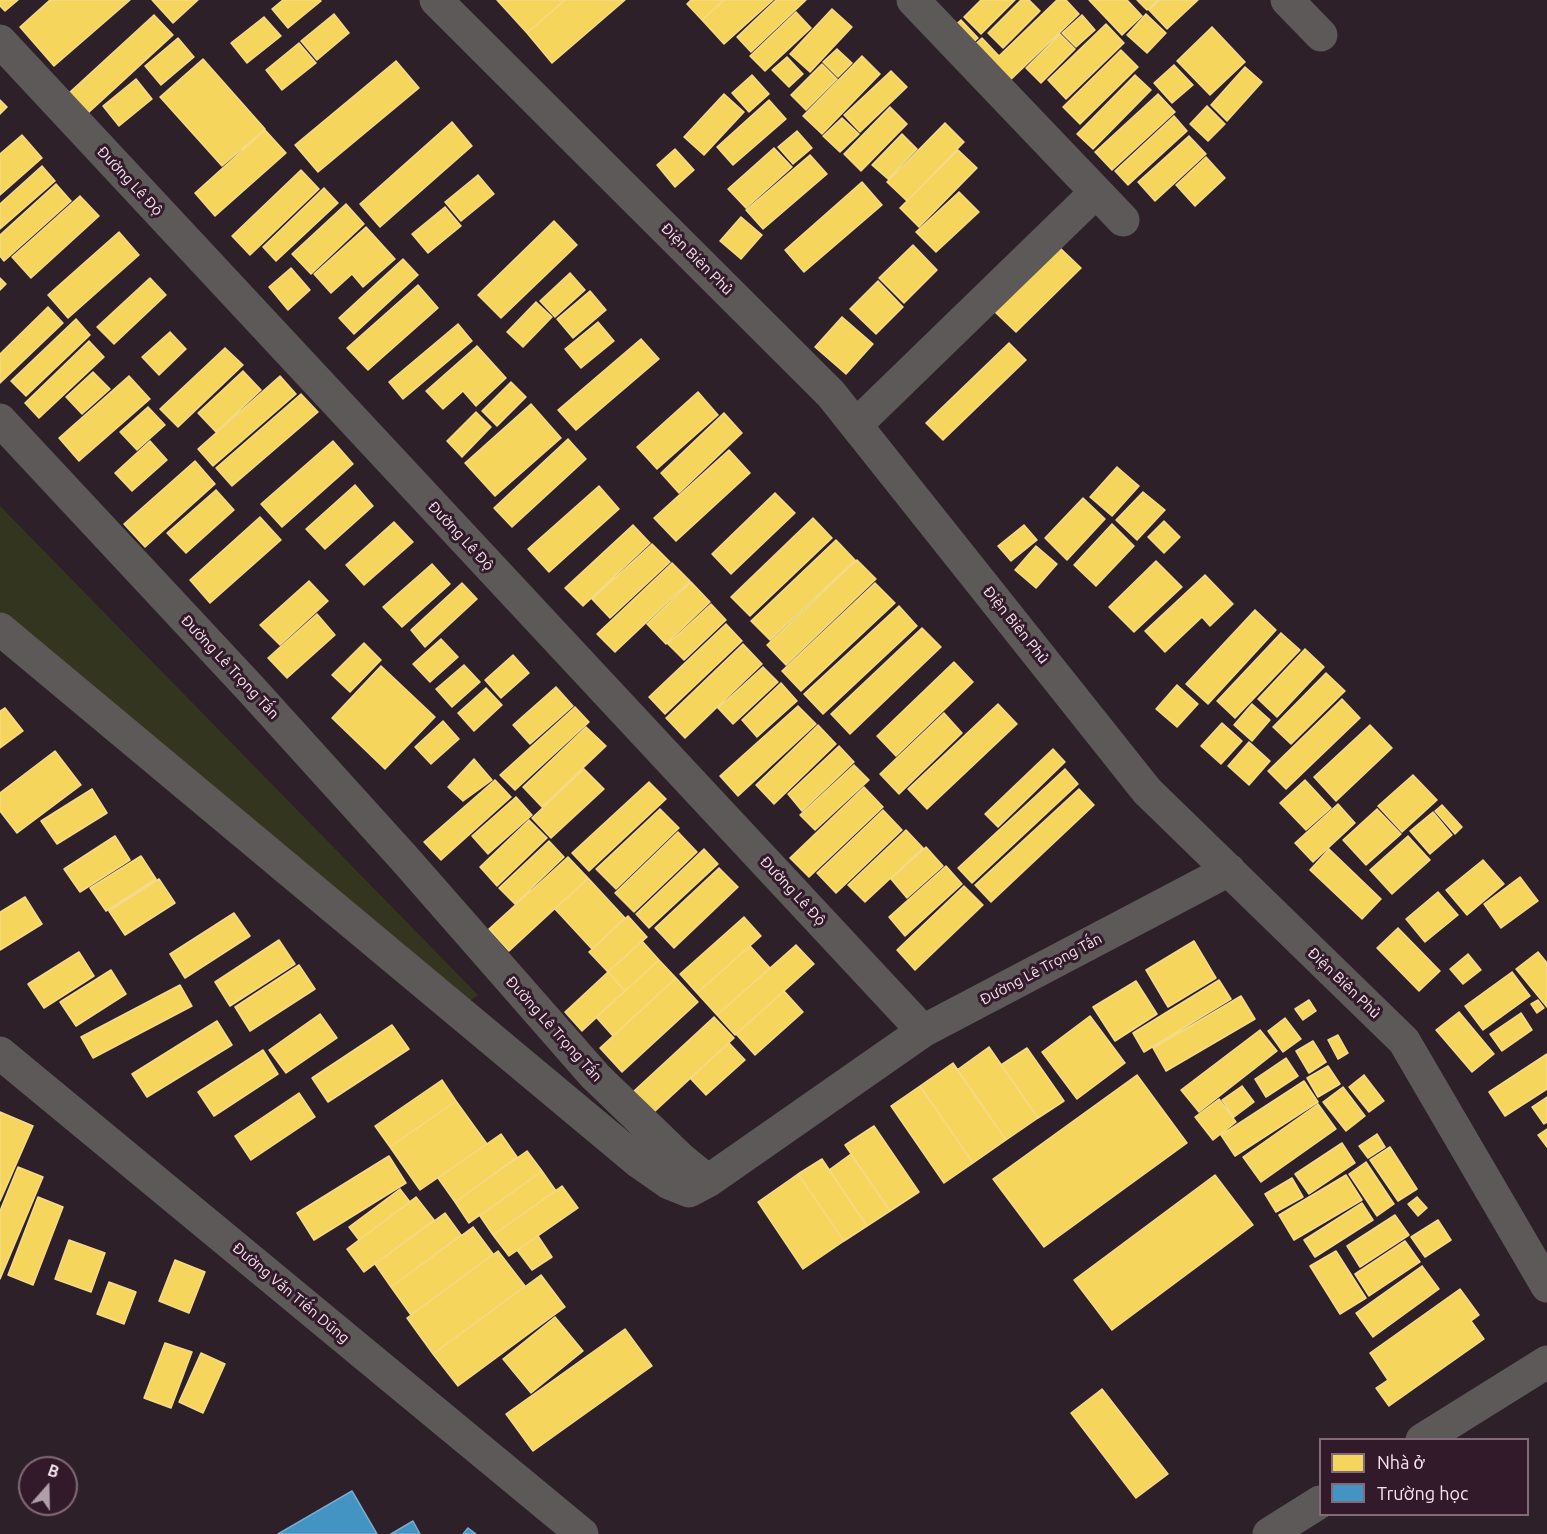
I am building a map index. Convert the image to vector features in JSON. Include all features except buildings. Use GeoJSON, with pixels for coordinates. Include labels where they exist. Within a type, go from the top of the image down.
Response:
{"type":"FeatureCollection","features":[{"type":"Feature","properties":{"kind":"street","name":"Điện Biên Phủ"},"geometry":{"type":"LineString","coordinates":[[436,0],[831,394],[1147,791],[1404,1041],[1547,1286]]}},
{"type":"Feature","properties":{"kind":"street"},"geometry":{"type":"LineString","coordinates":[[913,0],[1123,220]]}},
{"type":"Feature","properties":{"kind":"street"},"geometry":{"type":"LineString","coordinates":[[1287,0],[1321,35]]}},
{"type":"Feature","properties":{"kind":"street","name":"Đường Lê Độ"},"geometry":{"type":"LineString","coordinates":[[0,41],[923,1031]]}},
{"type":"Feature","properties":{"kind":"street"},"geometry":{"type":"LineString","coordinates":[[856,425],[1096,192]]}},
{"type":"Feature","properties":{"kind":"street","name":"Đường Lê Trọng Tấn"},"geometry":{"type":"LineString","coordinates":[[0,420],[250,688],[403,857],[595,1076],[681,1159],[708,1180],[923,1031],[1228,870]]}},
{"type":"Feature","properties":{"kind":"street"},"geometry":{"type":"LineString","coordinates":[[0,629],[639,1162],[669,1183],[689,1191],[708,1180]]}},
{"type":"Feature","properties":{"kind":"street","name":"Đường Văn Tiến Dũng"},"geometry":{"type":"LineString","coordinates":[[0,1053],[582,1534]]}},
{"type":"Feature","properties":{"kind":"street"},"geometry":{"type":"LineString","coordinates":[[1425,1438],[1547,1362]]}},
{"type":"Feature","properties":{"kind":"street"},"geometry":{"type":"LineString","coordinates":[[1269,1534],[1319,1503]]}},
{"type":"Feature","properties":{"kind":"green space"},"geometry":{"type":"Polygon","coordinates":[[[0,506],[478,995],[466,1004],[0,612],[0,506]]]}}]}
